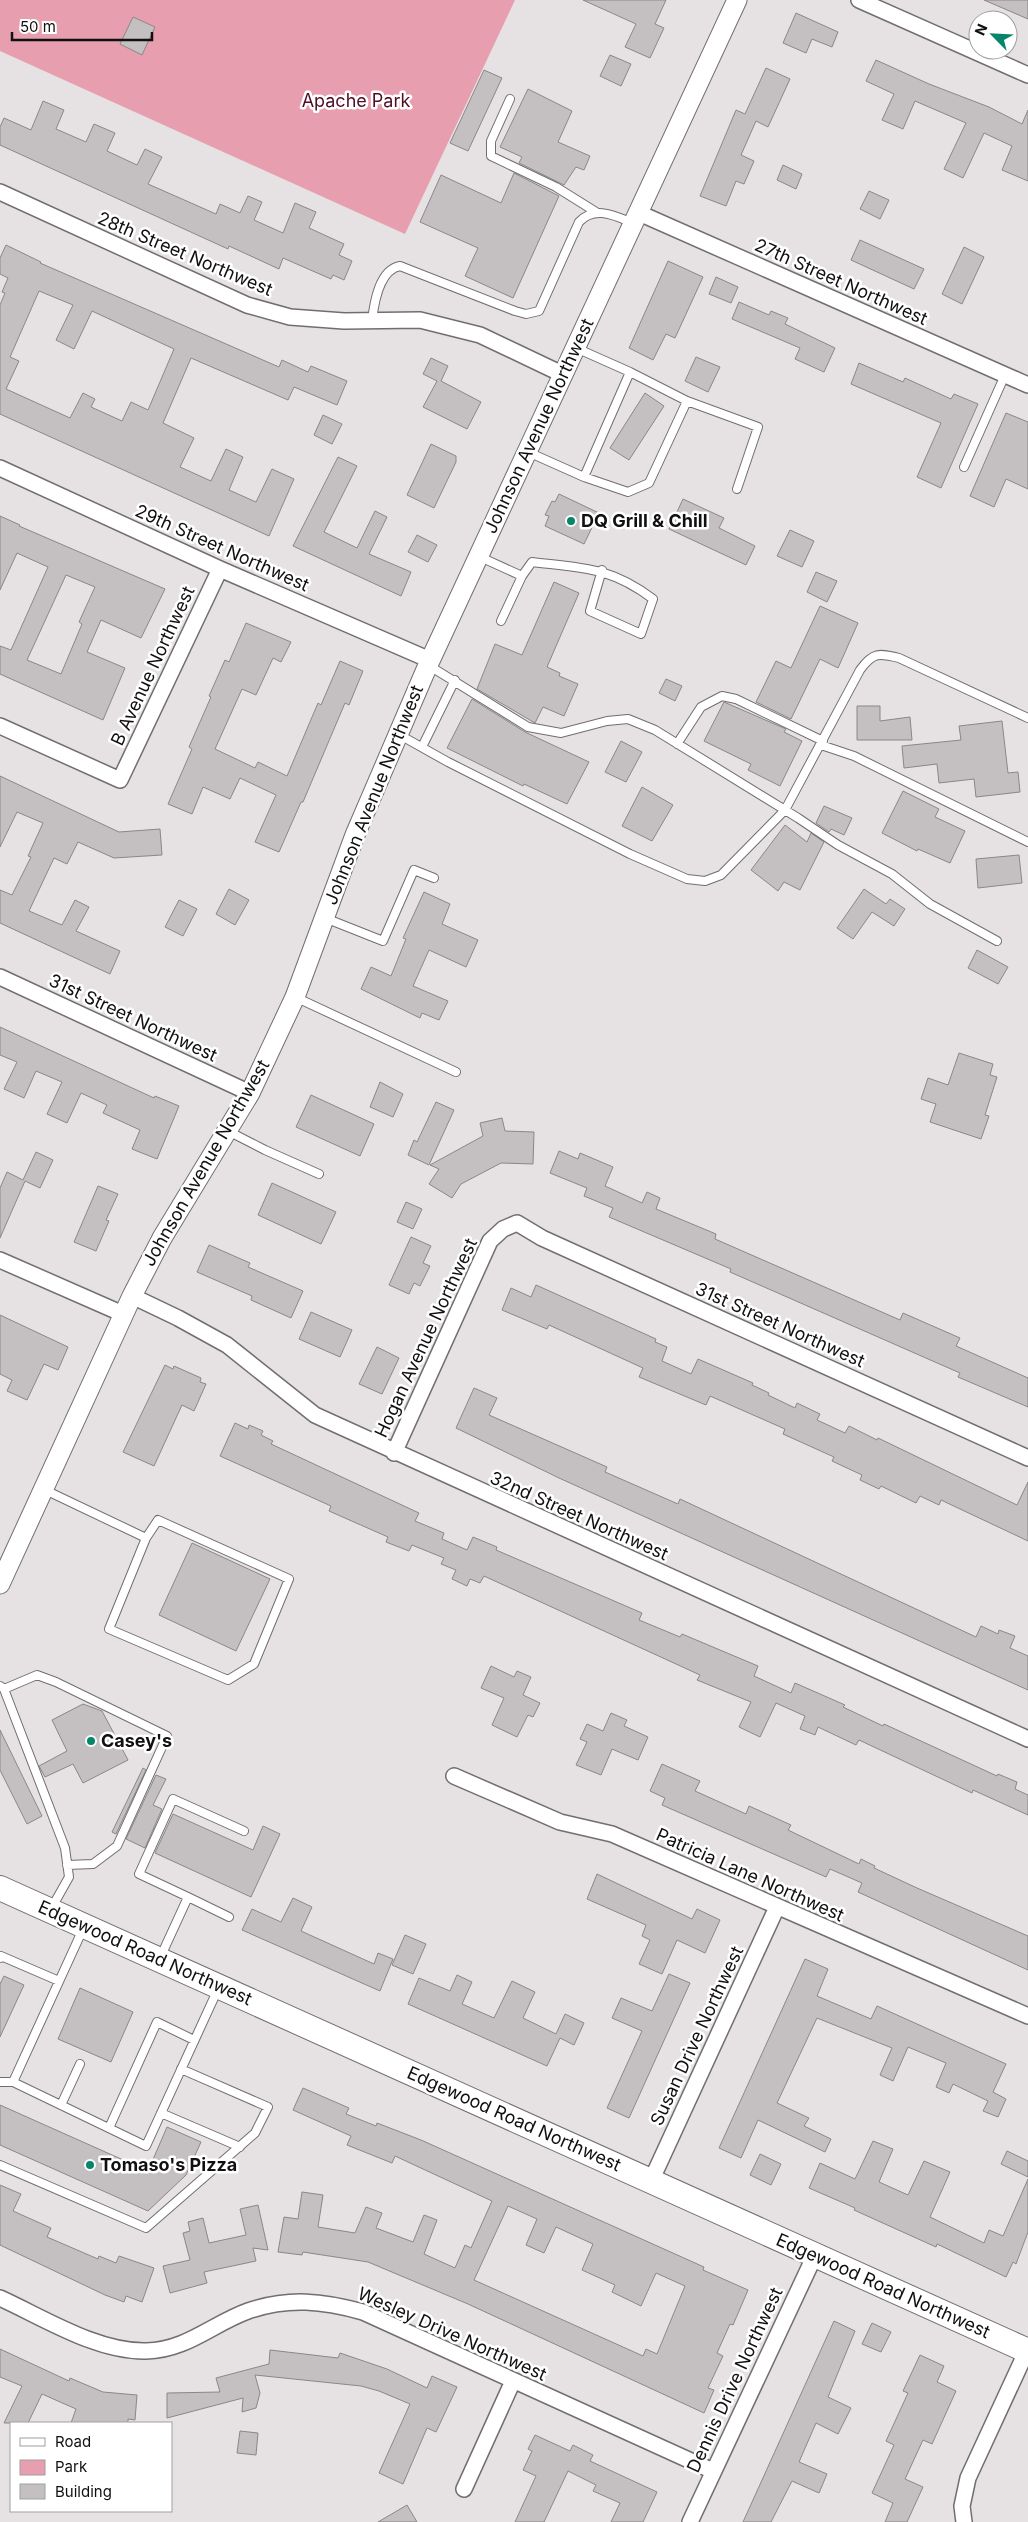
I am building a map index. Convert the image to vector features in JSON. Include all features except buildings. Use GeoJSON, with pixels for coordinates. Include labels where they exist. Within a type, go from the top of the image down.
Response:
{"type":"FeatureCollection","features":[{"type":"Feature","properties":{"kind":"main road","name":"Edgewood Road Northwest"},"geometry":{"type":"LineString","coordinates":[[0,1888],[1028,2349]]}},
{"type":"Feature","properties":{"kind":"street","name":"Johnson Avenue Northwest"},"geometry":{"type":"LineString","coordinates":[[0,1584],[132,1296],[162,1238],[250,1093],[295,997],[355,836],[429,662],[737,0]]}},
{"type":"Feature","properties":{"kind":"street"},"geometry":{"type":"LineString","coordinates":[[860,0],[1028,75]]}},
{"type":"Feature","properties":{"kind":"street","name":"28th Street Northwest"},"geometry":{"type":"LineString","coordinates":[[0,192],[247,305],[290,316],[344,321],[420,320],[480,335],[562,374]]}},
{"type":"Feature","properties":{"kind":"street","name":"27th Street Northwest"},"geometry":{"type":"LineString","coordinates":[[637,218],[1028,385]]}},
{"type":"Feature","properties":{"kind":"street","name":"29th Street Northwest"},"geometry":{"type":"LineString","coordinates":[[0,468],[429,662]]}},
{"type":"Feature","properties":{"kind":"street","name":"B Avenue Northwest"},"geometry":{"type":"LineString","coordinates":[[0,726],[120,780],[220,569]]}},
{"type":"Feature","properties":{"kind":"street","name":"31st Street Northwest"},"geometry":{"type":"LineString","coordinates":[[0,977],[250,1093]]}},
{"type":"Feature","properties":{"kind":"street","name":"31st Street Northwest"},"geometry":{"type":"LineString","coordinates":[[517,1223],[542,1238],[1028,1458]]}},
{"type":"Feature","properties":{"kind":"street","name":"Hogan Avenue Northwest"},"geometry":{"type":"LineString","coordinates":[[394,1453],[490,1241],[503,1229],[517,1223]]}},
{"type":"Feature","properties":{"kind":"street"},"geometry":{"type":"LineString","coordinates":[[0,1260],[123,1314]]}},
{"type":"Feature","properties":{"kind":"street","name":"32nd Street Northwest"},"geometry":{"type":"LineString","coordinates":[[132,1296],[178,1318],[227,1345],[315,1415],[394,1453],[1028,1739]]}},
{"type":"Feature","properties":{"kind":"street","name":"Patricia Lane Northwest"},"geometry":{"type":"LineString","coordinates":[[454,1776],[560,1822],[612,1834],[777,1908],[1028,2016]]}},
{"type":"Feature","properties":{"kind":"street","name":"Susan Drive Northwest"},"geometry":{"type":"LineString","coordinates":[[651,2181],[777,1908]]}},
{"type":"Feature","properties":{"kind":"street","name":"Dennis Drive Northwest"},"geometry":{"type":"LineString","coordinates":[[690,2522],[815,2255]]}},
{"type":"Feature","properties":{"kind":"street","name":"Wesley Drive Northwest"},"geometry":{"type":"LineString","coordinates":[[0,2298],[107,2347],[146,2351],[187,2343],[247,2312],[290,2302],[328,2302],[364,2312],[713,2471]]}},
{"type":"Feature","properties":{"kind":"street"},"geometry":{"type":"LineString","coordinates":[[964,2522],[962,2506],[968,2478],[1028,2349]]}},
{"type":"Feature","properties":{"kind":"street"},"geometry":{"type":"LineString","coordinates":[[464,2489],[513,2381]]}},
{"type":"Feature","properties":{"kind":"lane"},"geometry":{"type":"LineString","coordinates":[[510,99],[491,141],[491,156],[556,186],[596,212],[637,218]]}},
{"type":"Feature","properties":{"kind":"lane"},"geometry":{"type":"LineString","coordinates":[[372,320],[376,295],[389,271],[400,266],[515,311],[526,314],[539,311],[579,222],[584,217],[596,212]]}},
{"type":"Feature","properties":{"kind":"lane"},"geometry":{"type":"LineString","coordinates":[[575,347],[688,401],[758,428],[738,490]]}},
{"type":"Feature","properties":{"kind":"lane"},"geometry":{"type":"LineString","coordinates":[[584,477],[630,372]]}},
{"type":"Feature","properties":{"kind":"lane"},"geometry":{"type":"LineString","coordinates":[[964,467],[1005,375]]}},
{"type":"Feature","properties":{"kind":"lane"},"geometry":{"type":"LineString","coordinates":[[526,451],[584,477],[628,492],[649,484],[688,401]]}},
{"type":"Feature","properties":{"kind":"lane"},"geometry":{"type":"LineString","coordinates":[[478,556],[522,576]]}},
{"type":"Feature","properties":{"kind":"lane"},"geometry":{"type":"LineString","coordinates":[[501,621],[522,576],[532,562],[602,570],[632,583],[653,599],[641,634],[590,611],[602,570]]}},
{"type":"Feature","properties":{"kind":"lane"},"geometry":{"type":"LineString","coordinates":[[398,734],[630,854],[687,879],[705,881],[720,875],[785,810],[860,670],[870,657],[882,654],[900,658],[1028,718]]}},
{"type":"Feature","properties":{"kind":"lane"},"geometry":{"type":"LineString","coordinates":[[429,662],[494,707],[528,727],[561,733],[607,721],[628,719],[655,730],[838,845],[892,874],[930,904],[997,941]]}},
{"type":"Feature","properties":{"kind":"lane"},"geometry":{"type":"LineString","coordinates":[[422,747],[455,680]]}},
{"type":"Feature","properties":{"kind":"lane"},"geometry":{"type":"LineString","coordinates":[[678,744],[702,707],[722,696],[736,699],[822,743],[854,756],[1028,842]]}},
{"type":"Feature","properties":{"kind":"lane"},"geometry":{"type":"LineString","coordinates":[[325,918],[383,942],[414,870],[434,878]]}},
{"type":"Feature","properties":{"kind":"lane"},"geometry":{"type":"LineString","coordinates":[[295,997],[456,1072]]}},
{"type":"Feature","properties":{"kind":"lane"},"geometry":{"type":"LineString","coordinates":[[228,1130],[264,1150],[319,1174]]}},
{"type":"Feature","properties":{"kind":"lane"},"geometry":{"type":"LineString","coordinates":[[43,1489],[146,1538]]}},
{"type":"Feature","properties":{"kind":"lane"},"geometry":{"type":"LineString","coordinates":[[158,1520],[289,1579],[254,1664],[228,1680],[109,1629],[146,1538],[158,1520]]}},
{"type":"Feature","properties":{"kind":"lane"},"geometry":{"type":"LineString","coordinates":[[50,1911],[69,1877],[67,1865],[65,1848],[2,1688],[37,1675],[56,1682],[167,1736],[117,1846],[93,1864],[67,1865]]}},
{"type":"Feature","properties":{"kind":"lane"},"geometry":{"type":"LineString","coordinates":[[229,1917],[139,1874],[173,1799],[244,1831]]}},
{"type":"Feature","properties":{"kind":"lane"},"geometry":{"type":"LineString","coordinates":[[160,1960],[188,1896]]}},
{"type":"Feature","properties":{"kind":"lane"},"geometry":{"type":"LineString","coordinates":[[13,2082],[84,1926]]}},
{"type":"Feature","properties":{"kind":"lane"},"geometry":{"type":"LineString","coordinates":[[0,1958],[1,1956],[59,1981]]}},
{"type":"Feature","properties":{"kind":"lane"},"geometry":{"type":"LineString","coordinates":[[0,2082],[13,2082],[146,2146],[219,1987]]}},
{"type":"Feature","properties":{"kind":"lane"},"geometry":{"type":"LineString","coordinates":[[109,2128],[157,2022],[194,2040]]}},
{"type":"Feature","properties":{"kind":"lane"},"geometry":{"type":"LineString","coordinates":[[61,2105],[80,2064]]}},
{"type":"Feature","properties":{"kind":"lane"},"geometry":{"type":"LineString","coordinates":[[0,2165],[146,2228],[255,2133],[268,2107],[181,2069]]}},
{"type":"Feature","properties":{"kind":"lane"},"geometry":{"type":"LineString","coordinates":[[161,2113],[240,2146]]}},
{"type":"Feature","properties":{"kind":"green space","name":"Apache Park"},"geometry":{"type":"Polygon","coordinates":[[[0,0],[515,0],[405,234],[0,51],[0,0]]]}},
{"type":"Feature","properties":{"kind":"place","name":"DQ Grill & Chill"},"geometry":{"type":"Point","coordinates":[571,521]}},
{"type":"Feature","properties":{"kind":"place","name":"Casey's"},"geometry":{"type":"Point","coordinates":[91,1741]}},
{"type":"Feature","properties":{"kind":"place","name":"Tomaso's Pizza"},"geometry":{"type":"Point","coordinates":[90,2165]}}]}
